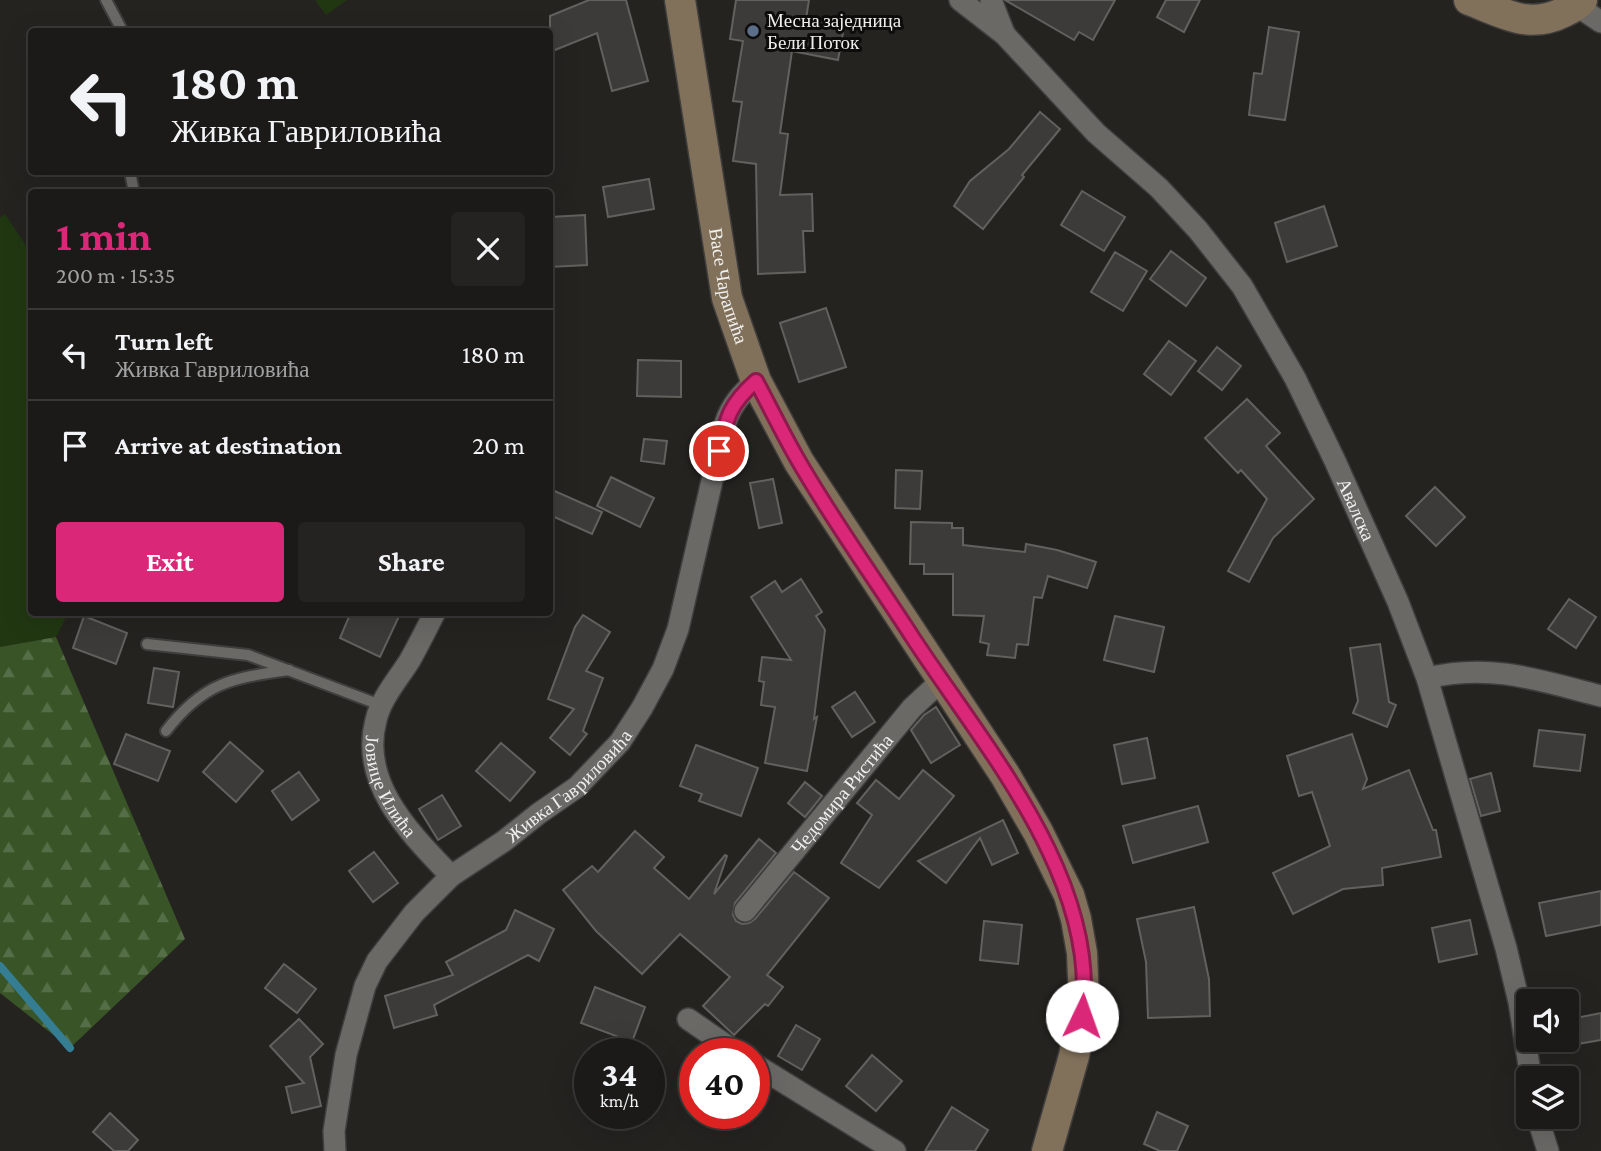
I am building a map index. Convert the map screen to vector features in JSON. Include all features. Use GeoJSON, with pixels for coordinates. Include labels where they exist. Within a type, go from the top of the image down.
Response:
{"type":"FeatureCollection","features":[{"type":"Feature","properties":{"kind":"street","name":"Васе Чарапића"},"geometry":{"type":"LineString","coordinates":[[680,0],[727,298],[756,381],[799,462],[987,748],[1038,832],[1069,895],[1082,953],[1084,1002],[1074,1056],[1047,1151]]}},
{"type":"Feature","properties":{"kind":"street","name":"Авалска"},"geometry":{"type":"LineString","coordinates":[[960,0],[1005,35],[1096,133],[1158,188],[1198,230],[1242,286],[1295,378],[1398,602],[1427,678],[1506,948],[1529,1066]]}},
{"type":"Feature","properties":{"kind":"street","name":"Авалска"},"geometry":{"type":"LineString","coordinates":[[991,0],[1005,35]]}},
{"type":"Feature","properties":{"kind":"street"},"geometry":{"type":"LineString","coordinates":[[1469,0],[1530,22],[1587,9]]}},
{"type":"Feature","properties":{"kind":"street","name":"Живка Гавриловића"},"geometry":{"type":"LineString","coordinates":[[335,1151],[334,1131],[346,1055],[365,986],[377,961],[402,928],[451,876],[578,788],[620,742],[642,708],[663,669],[678,629],[725,424],[738,397],[756,381]]}},
{"type":"Feature","properties":{"kind":"street","name":"Јовице Илића"},"geometry":{"type":"LineString","coordinates":[[433,616],[376,719],[374,761],[379,782],[391,805],[419,842],[451,876]]}},
{"type":"Feature","properties":{"kind":"street"},"geometry":{"type":"LineString","coordinates":[[1427,678],[1451,673],[1486,671],[1601,696]]}},
{"type":"Feature","properties":{"kind":"street","name":"Чедомира Ристића"},"geometry":{"type":"LineString","coordinates":[[745,911],[912,708],[941,681]]}},
{"type":"Feature","properties":{"kind":"street"},"geometry":{"type":"LineString","coordinates":[[688,1019],[716,1038]]}},
{"type":"Feature","properties":{"kind":"street"},"geometry":{"type":"LineString","coordinates":[[770,1074],[895,1151]]}},
{"type":"Feature","properties":{"kind":"street"},"geometry":{"type":"LineString","coordinates":[[1541,1129],[1548,1151]]}},
{"type":"Feature","properties":{"kind":"lane"},"geometry":{"type":"LineString","coordinates":[[106,0],[121,28]]}},
{"type":"Feature","properties":{"kind":"lane"},"geometry":{"type":"LineString","coordinates":[[147,644],[248,656],[292,670],[383,706]]}},
{"type":"Feature","properties":{"kind":"lane"},"geometry":{"type":"LineString","coordinates":[[166,732],[184,708],[203,694],[230,681],[292,670]]}},
{"type":"Feature","properties":{"kind":"green space"},"geometry":{"type":"Polygon","coordinates":[[[315,0],[347,0],[326,15],[315,0]]]}},
{"type":"Feature","properties":{"kind":"green space"},"geometry":{"type":"Polygon","coordinates":[[[5,214],[28,248],[28,616],[66,616],[56,637],[0,647],[0,218],[5,214]]]}},
{"type":"Feature","properties":{"kind":"green space"},"geometry":{"type":"Polygon","coordinates":[[[56,637],[185,939],[70,1048],[0,993],[0,647],[56,637]]]}},
{"type":"Feature","properties":{"kind":"building"},"geometry":{"type":"Polygon","coordinates":[[[589,0],[626,0],[648,81],[612,91],[597,33],[553,51],[550,16],[589,0]]]}},
{"type":"Feature","properties":{"kind":"building"},"geometry":{"type":"Polygon","coordinates":[[[736,0],[809,0],[806,19],[844,27],[838,60],[792,51],[780,133],[788,134],[780,195],[812,194],[813,231],[803,231],[805,272],[758,274],[756,164],[733,161],[742,102],[733,101],[743,41],[730,39],[736,0]]]}},
{"type":"Feature","properties":{"kind":"building"},"geometry":{"type":"Polygon","coordinates":[[[1005,0],[1115,0],[1093,40],[1079,32],[1074,40],[1005,0]]]}},
{"type":"Feature","properties":{"kind":"building"},"geometry":{"type":"Polygon","coordinates":[[[1166,0],[1200,0],[1184,32],[1157,17],[1166,0]]]}},
{"type":"Feature","properties":{"kind":"building"},"geometry":{"type":"Polygon","coordinates":[[[1269,27],[1299,32],[1285,120],[1249,115],[1254,73],[1262,74],[1269,27]]]}},
{"type":"Feature","properties":{"kind":"building"},"geometry":{"type":"Polygon","coordinates":[[[1040,112],[1060,129],[983,229],[954,206],[970,181],[1009,149],[1040,112]]]}},
{"type":"Feature","properties":{"kind":"building"},"geometry":{"type":"Polygon","coordinates":[[[649,179],[654,209],[608,217],[603,187],[649,179]]]}},
{"type":"Feature","properties":{"kind":"building"},"geometry":{"type":"Polygon","coordinates":[[[1082,191],[1125,217],[1104,251],[1061,225],[1082,191]]]}},
{"type":"Feature","properties":{"kind":"building"},"geometry":{"type":"Polygon","coordinates":[[[1324,206],[1337,246],[1287,262],[1275,223],[1324,206]]]}},
{"type":"Feature","properties":{"kind":"building"},"geometry":{"type":"Polygon","coordinates":[[[585,215],[587,265],[553,267],[553,217],[585,215]]]}},
{"type":"Feature","properties":{"kind":"building"},"geometry":{"type":"Polygon","coordinates":[[[1171,251],[1206,278],[1186,306],[1150,279],[1171,251]]]}},
{"type":"Feature","properties":{"kind":"building"},"geometry":{"type":"Polygon","coordinates":[[[1115,252],[1147,271],[1123,311],[1091,292],[1115,252]]]}},
{"type":"Feature","properties":{"kind":"building"},"geometry":{"type":"Polygon","coordinates":[[[826,308],[846,367],[799,382],[780,323],[826,308]]]}},
{"type":"Feature","properties":{"kind":"building"},"geometry":{"type":"Polygon","coordinates":[[[1169,341],[1196,361],[1171,395],[1144,374],[1169,341]]]}},
{"type":"Feature","properties":{"kind":"building"},"geometry":{"type":"Polygon","coordinates":[[[1217,347],[1241,366],[1222,390],[1198,371],[1217,347]]]}},
{"type":"Feature","properties":{"kind":"building"},"geometry":{"type":"Polygon","coordinates":[[[638,360],[681,361],[681,397],[637,396],[638,360]]]}},
{"type":"Feature","properties":{"kind":"building"},"geometry":{"type":"Polygon","coordinates":[[[1247,399],[1280,433],[1266,446],[1314,499],[1273,538],[1249,582],[1228,571],[1267,499],[1241,470],[1238,473],[1205,438],[1247,399]]]}},
{"type":"Feature","properties":{"kind":"building"},"geometry":{"type":"Polygon","coordinates":[[[644,439],[667,441],[664,464],[641,461],[644,439]]]}},
{"type":"Feature","properties":{"kind":"building"},"geometry":{"type":"Polygon","coordinates":[[[896,470],[922,471],[920,509],[895,508],[896,470]]]}},
{"type":"Feature","properties":{"kind":"building"},"geometry":{"type":"Polygon","coordinates":[[[611,477],[654,498],[640,527],[597,506],[611,477]]]}},
{"type":"Feature","properties":{"kind":"building"},"geometry":{"type":"Polygon","coordinates":[[[773,479],[782,523],[759,528],[750,483],[773,479]]]}},
{"type":"Feature","properties":{"kind":"building"},"geometry":{"type":"Polygon","coordinates":[[[1435,487],[1465,517],[1436,546],[1406,516],[1435,487]]]}},
{"type":"Feature","properties":{"kind":"building"},"geometry":{"type":"Polygon","coordinates":[[[553,490],[602,512],[592,534],[553,516],[553,490]]]}},
{"type":"Feature","properties":{"kind":"building"},"geometry":{"type":"Polygon","coordinates":[[[911,522],[952,523],[952,528],[963,528],[963,545],[1025,552],[1026,544],[1096,562],[1087,588],[1048,576],[1042,598],[1034,597],[1028,645],[1017,644],[1015,658],[987,655],[989,644],[980,642],[984,616],[953,615],[953,574],[924,574],[924,564],[910,564],[911,522]]]}},
{"type":"Feature","properties":{"kind":"building"},"geometry":{"type":"Polygon","coordinates":[[[801,579],[822,612],[816,616],[825,630],[814,719],[817,717],[807,771],[765,763],[775,707],[761,705],[764,682],[759,681],[762,657],[791,660],[751,597],[775,581],[782,592],[801,579]]]}},
{"type":"Feature","properties":{"kind":"building"},"geometry":{"type":"Polygon","coordinates":[[[1569,599],[1596,617],[1576,648],[1548,629],[1569,599]]]}},
{"type":"Feature","properties":{"kind":"building"},"geometry":{"type":"Polygon","coordinates":[[[583,615],[610,632],[586,671],[603,678],[583,731],[587,734],[570,755],[550,738],[574,709],[548,699],[575,627],[583,615]]]}},
{"type":"Feature","properties":{"kind":"building"},"geometry":{"type":"Polygon","coordinates":[[[84,616],[127,633],[116,664],[73,648],[84,616]]]}},
{"type":"Feature","properties":{"kind":"building"},"geometry":{"type":"Polygon","coordinates":[[[349,616],[399,616],[380,657],[340,638],[349,616]]]}},
{"type":"Feature","properties":{"kind":"building"},"geometry":{"type":"Polygon","coordinates":[[[1115,616],[1164,627],[1154,672],[1104,660],[1115,616]]]}},
{"type":"Feature","properties":{"kind":"building"},"geometry":{"type":"Polygon","coordinates":[[[1380,644],[1389,702],[1396,705],[1387,727],[1353,713],[1358,701],[1350,648],[1380,644]]]}},
{"type":"Feature","properties":{"kind":"building"},"geometry":{"type":"Polygon","coordinates":[[[154,668],[179,672],[173,707],[148,703],[154,668]]]}},
{"type":"Feature","properties":{"kind":"building"},"geometry":{"type":"Polygon","coordinates":[[[855,692],[875,722],[852,737],[832,707],[855,692]]]}},
{"type":"Feature","properties":{"kind":"building"},"geometry":{"type":"Polygon","coordinates":[[[936,707],[960,745],[931,763],[911,730],[924,715],[936,707]]]}},
{"type":"Feature","properties":{"kind":"building"},"geometry":{"type":"Polygon","coordinates":[[[1539,730],[1585,735],[1580,771],[1534,766],[1539,730]]]}},
{"type":"Feature","properties":{"kind":"building"},"geometry":{"type":"Polygon","coordinates":[[[126,734],[170,751],[158,781],[114,764],[126,734]]]}},
{"type":"Feature","properties":{"kind":"building"},"geometry":{"type":"Polygon","coordinates":[[[1352,734],[1367,779],[1363,789],[1409,770],[1433,830],[1436,830],[1441,857],[1382,868],[1383,885],[1343,889],[1293,914],[1273,873],[1330,846],[1312,792],[1299,796],[1287,756],[1352,734]]]}},
{"type":"Feature","properties":{"kind":"building"},"geometry":{"type":"Polygon","coordinates":[[[1147,738],[1155,778],[1122,784],[1114,745],[1147,738]]]}},
{"type":"Feature","properties":{"kind":"building"},"geometry":{"type":"Polygon","coordinates":[[[230,742],[263,771],[236,802],[203,772],[230,742]]]}},
{"type":"Feature","properties":{"kind":"building"},"geometry":{"type":"Polygon","coordinates":[[[501,743],[535,772],[510,801],[476,771],[501,743]]]}},
{"type":"Feature","properties":{"kind":"building"},"geometry":{"type":"Polygon","coordinates":[[[696,745],[758,768],[741,816],[699,801],[702,794],[680,786],[696,745]]]}},
{"type":"Feature","properties":{"kind":"building"},"geometry":{"type":"Polygon","coordinates":[[[923,770],[954,796],[879,888],[841,863],[872,815],[857,803],[876,780],[899,799],[923,770]]]}},
{"type":"Feature","properties":{"kind":"building"},"geometry":{"type":"Polygon","coordinates":[[[299,772],[319,800],[292,820],[272,791],[299,772]]]}},
{"type":"Feature","properties":{"kind":"building"},"geometry":{"type":"Polygon","coordinates":[[[1491,773],[1500,811],[1481,816],[1470,779],[1491,773]]]}},
{"type":"Feature","properties":{"kind":"building"},"geometry":{"type":"Polygon","coordinates":[[[805,782],[822,796],[805,817],[788,803],[805,782]]]}},
{"type":"Feature","properties":{"kind":"building"},"geometry":{"type":"Polygon","coordinates":[[[442,795],[461,826],[438,840],[419,809],[442,795]]]}},
{"type":"Feature","properties":{"kind":"building"},"geometry":{"type":"Polygon","coordinates":[[[1198,806],[1208,842],[1133,863],[1123,826],[1198,806]]]}},
{"type":"Feature","properties":{"kind":"building"},"geometry":{"type":"Polygon","coordinates":[[[1003,820],[1018,853],[992,865],[980,838],[946,883],[918,861],[1003,820]]]}},
{"type":"Feature","properties":{"kind":"building"},"geometry":{"type":"Polygon","coordinates":[[[635,831],[664,857],[654,868],[689,899],[725,855],[727,856],[714,894],[759,839],[776,853],[735,903],[733,915],[736,921],[742,924],[755,919],[794,872],[829,898],[767,975],[783,987],[768,1006],[765,1004],[734,1035],[703,1006],[730,977],[680,934],[642,974],[596,931],[563,890],[592,866],[598,872],[635,831]]]}},
{"type":"Feature","properties":{"kind":"building"},"geometry":{"type":"Polygon","coordinates":[[[374,852],[398,883],[373,902],[349,871],[374,852]]]}},
{"type":"Feature","properties":{"kind":"building"},"geometry":{"type":"Polygon","coordinates":[[[1601,891],[1601,925],[1546,936],[1539,903],[1601,891]]]}},
{"type":"Feature","properties":{"kind":"building"},"geometry":{"type":"Polygon","coordinates":[[[1194,907],[1209,979],[1210,1016],[1148,1018],[1146,962],[1137,919],[1194,907]]]}},
{"type":"Feature","properties":{"kind":"building"},"geometry":{"type":"Polygon","coordinates":[[[515,910],[554,929],[539,961],[528,955],[434,1005],[437,1015],[394,1028],[385,996],[453,975],[446,962],[506,930],[515,910]]]}},
{"type":"Feature","properties":{"kind":"building"},"geometry":{"type":"Polygon","coordinates":[[[1470,920],[1477,954],[1439,962],[1432,928],[1470,920]]]}},
{"type":"Feature","properties":{"kind":"building"},"geometry":{"type":"Polygon","coordinates":[[[984,921],[1022,925],[1018,964],[980,960],[984,921]]]}},
{"type":"Feature","properties":{"kind":"building"},"geometry":{"type":"Polygon","coordinates":[[[284,964],[316,989],[297,1013],[265,988],[284,964]]]}},
{"type":"Feature","properties":{"kind":"building"},"geometry":{"type":"Polygon","coordinates":[[[595,987],[645,1007],[633,1038],[621,1038],[581,1023],[595,987]]]}},
{"type":"Feature","properties":{"kind":"building"},"geometry":{"type":"Polygon","coordinates":[[[1601,1013],[1601,1040],[1579,1044],[1579,1017],[1601,1013]]]}},
{"type":"Feature","properties":{"kind":"building"},"geometry":{"type":"Polygon","coordinates":[[[299,1019],[323,1044],[310,1057],[321,1106],[292,1113],[286,1087],[304,1083],[270,1046],[299,1019]]]}},
{"type":"Feature","properties":{"kind":"building"},"geometry":{"type":"Polygon","coordinates":[[[796,1025],[820,1039],[802,1070],[778,1056],[796,1025]]]}},
{"type":"Feature","properties":{"kind":"building"},"geometry":{"type":"Polygon","coordinates":[[[872,1055],[902,1081],[876,1111],[846,1086],[872,1055]]]}},
{"type":"Feature","properties":{"kind":"building"},"geometry":{"type":"Polygon","coordinates":[[[952,1107],[988,1130],[975,1151],[925,1151],[952,1107]]]}},
{"type":"Feature","properties":{"kind":"building"},"geometry":{"type":"Polygon","coordinates":[[[1157,1112],[1188,1126],[1177,1151],[1160,1151],[1144,1144],[1157,1112]]]}},
{"type":"Feature","properties":{"kind":"building"},"geometry":{"type":"Polygon","coordinates":[[[110,1113],[138,1140],[128,1151],[114,1151],[93,1132],[110,1113]]]}},
{"type":"Feature","properties":{"kind":"waterway"},"geometry":{"type":"LineString","coordinates":[[0,966],[70,1048]]}},
{"type":"Feature","properties":{"kind":"place","name":"Месна заједница Бели Поток"},"geometry":{"type":"Point","coordinates":[753,31]}},
{"type":"Feature","properties":{"kind":"route"},"geometry":{"type":"LineString","coordinates":[[719,451],[730,410],[738,397],[756,381],[799,462],[987,748],[1038,832],[1069,895],[1076,919],[1084,980],[1082,1016]]}}]}
